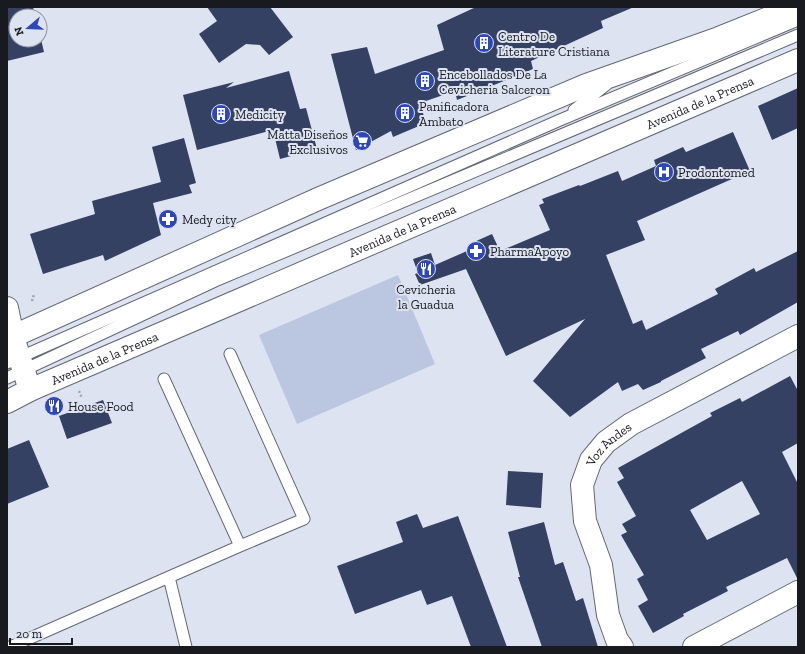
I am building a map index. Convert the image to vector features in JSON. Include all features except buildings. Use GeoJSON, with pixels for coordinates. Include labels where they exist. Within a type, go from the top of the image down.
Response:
{"type":"FeatureCollection","features":[{"type":"Feature","properties":{"kind":"main road","name":"Avenida de la Prensa"},"geometry":{"type":"LineString","coordinates":[[626,70],[768,7]]}},
{"type":"Feature","properties":{"kind":"main road","name":"Avenida de la Prensa"},"geometry":{"type":"LineString","coordinates":[[15,362],[318,199],[586,85],[719,38],[796,7]]}},
{"type":"Feature","properties":{"kind":"main road","name":"Avenida de la Prensa"},"geometry":{"type":"LineString","coordinates":[[15,362],[798,60]]}},
{"type":"Feature","properties":{"kind":"main road"},"geometry":{"type":"LineString","coordinates":[[7,308],[15,362]]}},
{"type":"Feature","properties":{"kind":"main road","name":"Voz Andes"},"geometry":{"type":"LineString","coordinates":[[622,647],[617,640],[608,615],[601,565],[585,521],[582,485],[591,460],[606,442],[631,424],[798,336]]}},
{"type":"Feature","properties":{"kind":"main road","name":"Avenida de la Prensa"},"geometry":{"type":"LineString","coordinates":[[7,402],[15,362]]}},
{"type":"Feature","properties":{"kind":"main road"},"geometry":{"type":"LineString","coordinates":[[694,647],[798,592]]}},
{"type":"Feature","properties":{"kind":"lane"},"geometry":{"type":"LineString","coordinates":[[15,362],[560,120],[798,20]]}},
{"type":"Feature","properties":{"kind":"lane"},"geometry":{"type":"LineString","coordinates":[[15,362],[215,281],[798,35]]}},
{"type":"Feature","properties":{"kind":"lane"},"geometry":{"type":"LineString","coordinates":[[560,120],[626,70]]}},
{"type":"Feature","properties":{"kind":"lane"},"geometry":{"type":"LineString","coordinates":[[10,647],[304,519],[230,354]]}},
{"type":"Feature","properties":{"kind":"lane"},"geometry":{"type":"LineString","coordinates":[[164,379],[240,546]]}},
{"type":"Feature","properties":{"kind":"lane"},"geometry":{"type":"LineString","coordinates":[[169,577],[186,647]]}},
{"type":"Feature","properties":{"kind":"path"},"geometry":{"type":"LineString","coordinates":[[32,301],[34,294]]}},
{"type":"Feature","properties":{"kind":"shaded area"},"geometry":{"type":"Polygon","coordinates":[[[398,275],[435,364],[297,424],[259,335],[398,275]]]}},
{"type":"Feature","properties":{"kind":"place","name":"Centro De Literature Cristiana"},"geometry":{"type":"Point","coordinates":[484,43]}},
{"type":"Feature","properties":{"kind":"place","name":"Encebollados De La Cevicheria Salceron"},"geometry":{"type":"Point","coordinates":[425,81]}},
{"type":"Feature","properties":{"kind":"place","name":"Panificadora Ambato"},"geometry":{"type":"Point","coordinates":[405,113]}},
{"type":"Feature","properties":{"kind":"place","name":"Medicity"},"geometry":{"type":"Point","coordinates":[221,114]}},
{"type":"Feature","properties":{"kind":"place","name":"Matta Diseños Exclusivos"},"geometry":{"type":"Point","coordinates":[362,141]}},
{"type":"Feature","properties":{"kind":"place","name":"Prodontomed"},"geometry":{"type":"Point","coordinates":[664,172]}},
{"type":"Feature","properties":{"kind":"place","name":"Medy city"},"geometry":{"type":"Point","coordinates":[168,219]}},
{"type":"Feature","properties":{"kind":"place","name":"PharmaApoyo"},"geometry":{"type":"Point","coordinates":[476,251]}},
{"type":"Feature","properties":{"kind":"place","name":"Cevicheria la Guadua"},"geometry":{"type":"Point","coordinates":[426,269]}},
{"type":"Feature","properties":{"kind":"place","name":"House Food"},"geometry":{"type":"Point","coordinates":[54,406]}}]}
